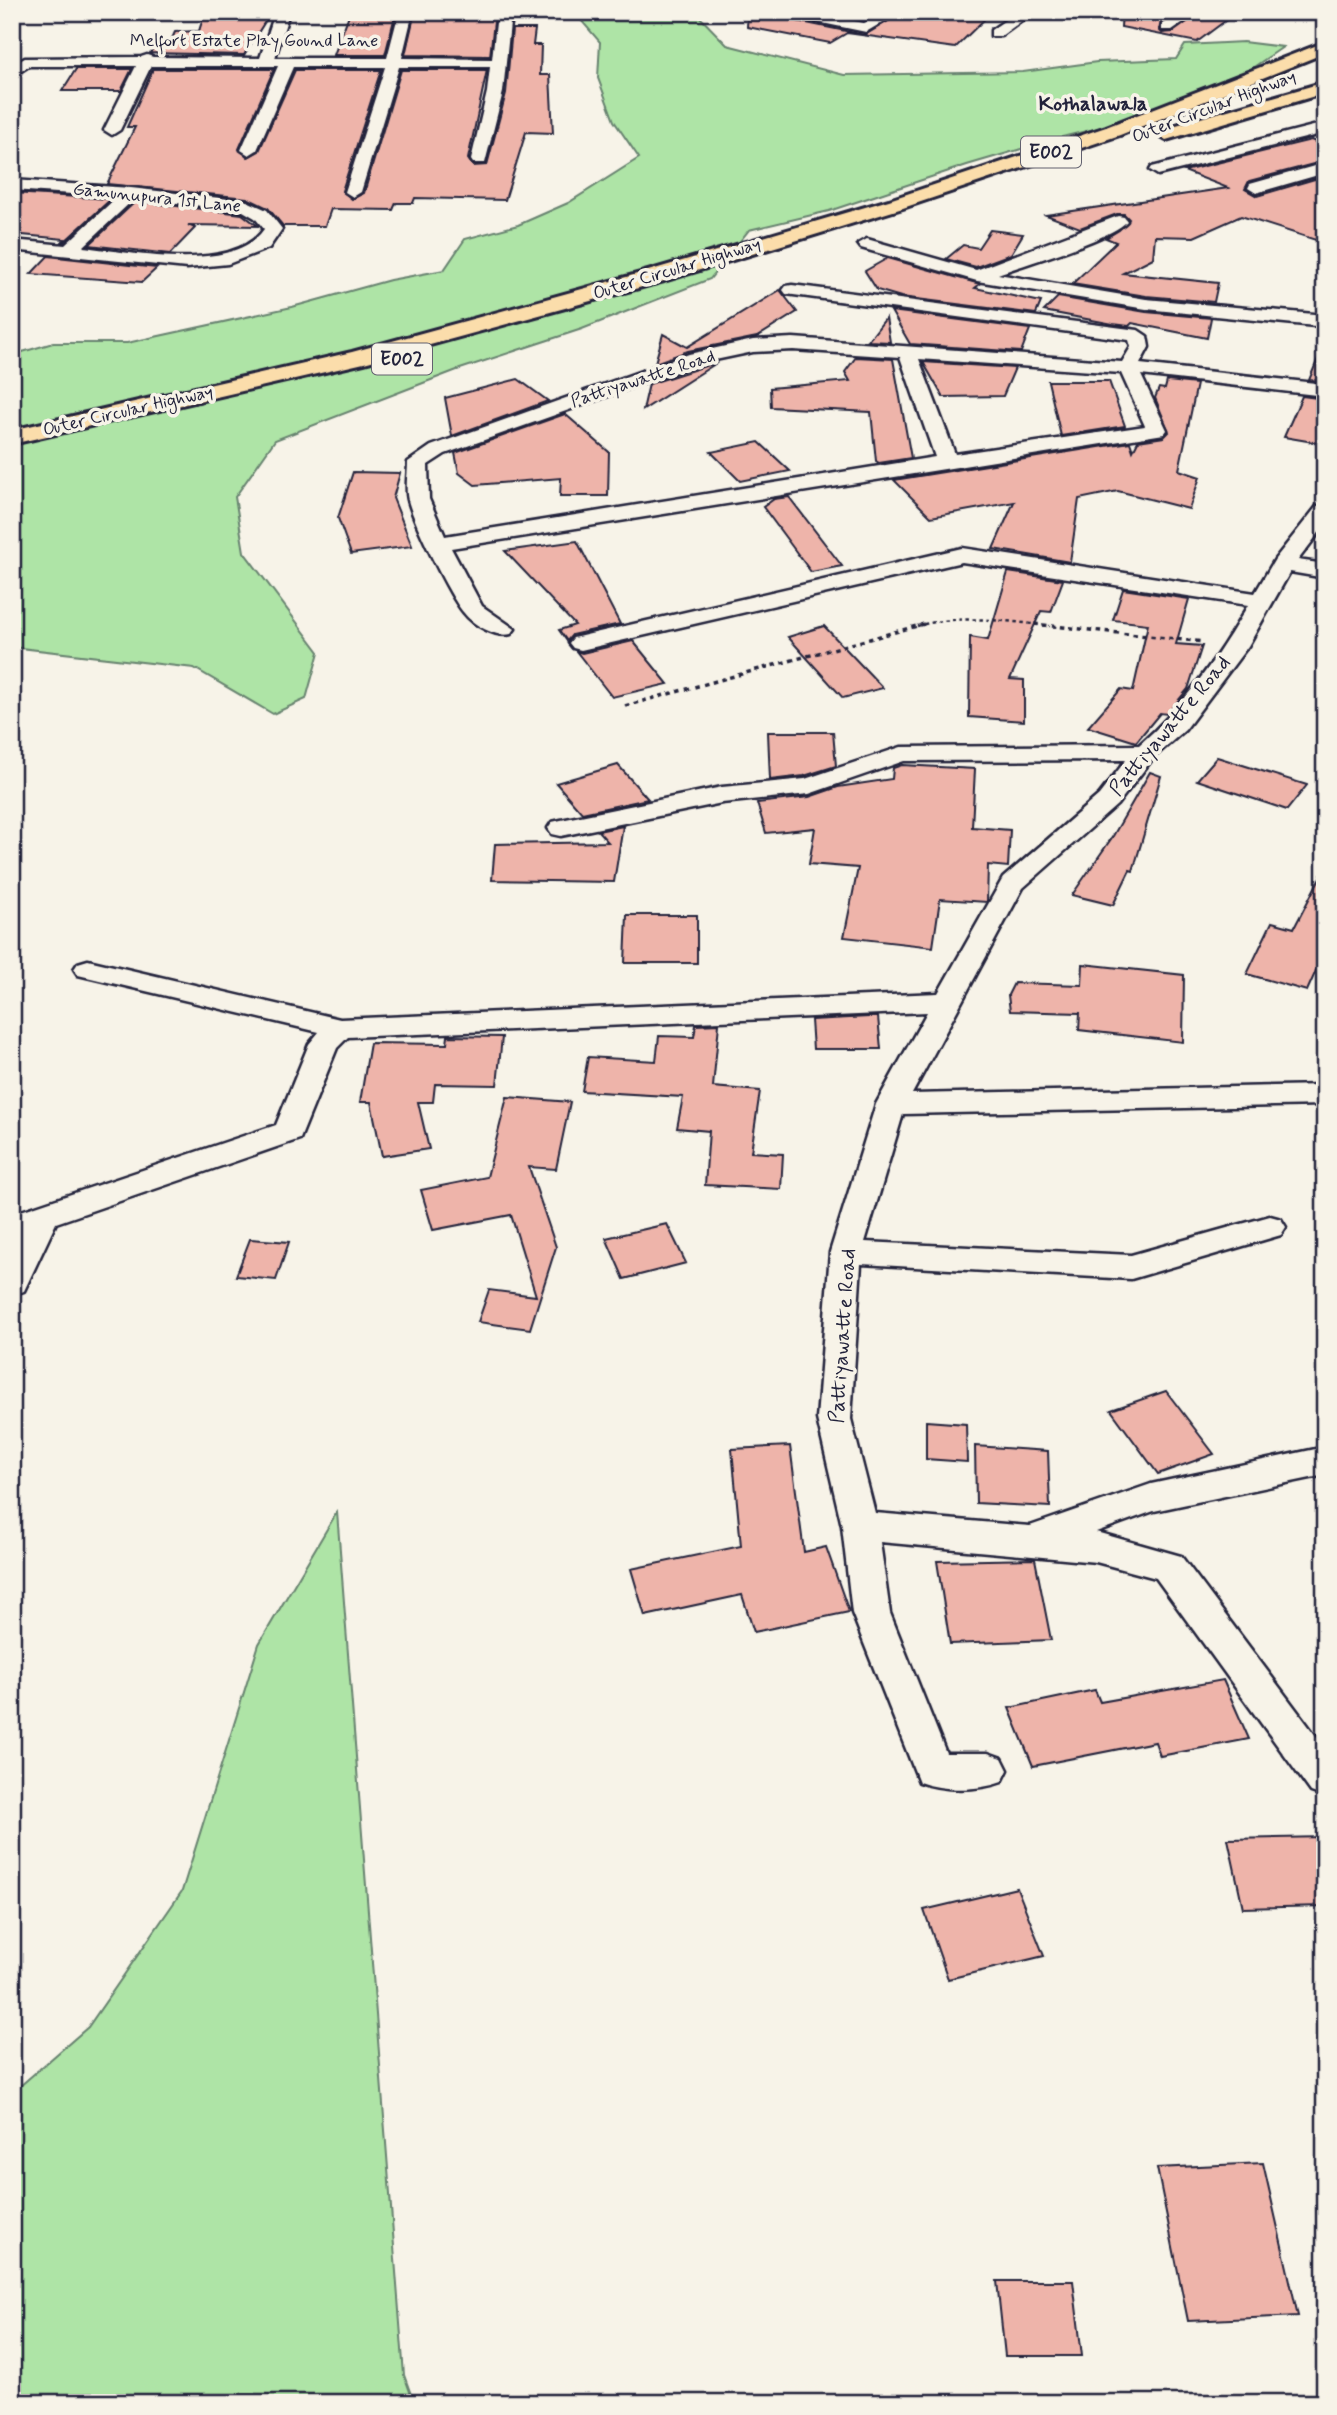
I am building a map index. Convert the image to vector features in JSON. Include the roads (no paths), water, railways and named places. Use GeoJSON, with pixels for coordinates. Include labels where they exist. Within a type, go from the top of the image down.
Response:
{"type":"FeatureCollection","features":[{"type":"Feature","properties":{"kind":"highway"},"geometry":{"type":"LineString","coordinates":[[896,204],[1260,57],[1307,33]]}},
{"type":"Feature","properties":{"kind":"highway","name":"Outer Circular Highway"},"geometry":{"type":"LineString","coordinates":[[12,454],[377,366],[579,312],[1113,131],[1325,47]]}},
{"type":"Feature","properties":{"kind":"highway","name":"Outer Circular Highway"},"geometry":{"type":"LineString","coordinates":[[12,437],[356,358],[780,245],[1065,164],[1325,64]]}},
{"type":"Feature","properties":{"kind":"highway"},"geometry":{"type":"LineString","coordinates":[[1065,164],[1325,87]]}},
{"type":"Feature","properties":{"kind":"street"},"geometry":{"type":"LineString","coordinates":[[352,192],[406,12]]}},
{"type":"Feature","properties":{"kind":"street"},"geometry":{"type":"LineString","coordinates":[[788,12],[866,29],[893,12]]}},
{"type":"Feature","properties":{"kind":"street"},"geometry":{"type":"LineString","coordinates":[[996,33],[1027,12]]}},
{"type":"Feature","properties":{"kind":"street"},"geometry":{"type":"LineString","coordinates":[[1167,27],[1191,12]]}},
{"type":"Feature","properties":{"kind":"street"},"geometry":{"type":"LineString","coordinates":[[267,61],[281,16]]}},
{"type":"Feature","properties":{"kind":"street"},"geometry":{"type":"LineString","coordinates":[[479,160],[499,63],[503,23]]}},
{"type":"Feature","properties":{"kind":"street"},"geometry":{"type":"LineString","coordinates":[[111,130],[147,59]]}},
{"type":"Feature","properties":{"kind":"street","name":"Melfort Estate Play Gound Lane"},"geometry":{"type":"LineString","coordinates":[[12,73],[25,62],[38,61],[147,59],[499,63]]}},
{"type":"Feature","properties":{"kind":"street"},"geometry":{"type":"LineString","coordinates":[[248,150],[288,61]]}},
{"type":"Feature","properties":{"kind":"street"},"geometry":{"type":"LineString","coordinates":[[1158,170],[1325,128]]}},
{"type":"Feature","properties":{"kind":"street"},"geometry":{"type":"LineString","coordinates":[[1212,158],[1253,179],[1325,168]]}},
{"type":"Feature","properties":{"kind":"street","name":"Gamunupura 1st Lane"},"geometry":{"type":"LineString","coordinates":[[12,185],[131,193],[247,206],[261,214],[273,229],[263,244],[222,260],[187,262],[12,246]]}},
{"type":"Feature","properties":{"kind":"street"},"geometry":{"type":"LineString","coordinates":[[69,251],[131,193]]}},
{"type":"Feature","properties":{"kind":"street"},"geometry":{"type":"LineString","coordinates":[[977,276],[1096,232],[1118,221]]}},
{"type":"Feature","properties":{"kind":"street"},"geometry":{"type":"LineString","coordinates":[[867,244],[977,276],[1146,304],[1325,321]]}},
{"type":"Feature","properties":{"kind":"street"},"geometry":{"type":"LineString","coordinates":[[438,544],[947,461],[1157,430],[1128,368],[1140,347],[1138,337],[792,289]]}},
{"type":"Feature","properties":{"kind":"street","name":"Pattiyawatte Road"},"geometry":{"type":"LineString","coordinates":[[503,629],[473,610],[438,544],[418,499],[418,462],[438,450],[696,358],[793,344],[1128,368],[1325,390]]}},
{"type":"Feature","properties":{"kind":"street"},"geometry":{"type":"LineString","coordinates":[[908,354],[947,461]]}},
{"type":"Feature","properties":{"kind":"street","name":"Pattiyawatte Road"},"geometry":{"type":"LineString","coordinates":[[988,1770],[933,1770],[871,1613],[860,1526],[834,1419],[846,1252],[891,1104],[1012,884],[1108,800],[1145,752],[1176,725],[1236,646],[1283,564],[1325,511]]}},
{"type":"Feature","properties":{"kind":"street"},"geometry":{"type":"LineString","coordinates":[[581,643],[962,555],[1264,601]]}},
{"type":"Feature","properties":{"kind":"street"},"geometry":{"type":"LineString","coordinates":[[1283,564],[1325,571]]}},
{"type":"Feature","properties":{"kind":"street"},"geometry":{"type":"LineString","coordinates":[[561,828],[722,795],[809,786],[901,754],[1145,752]]}},
{"type":"Feature","properties":{"kind":"street"},"geometry":{"type":"LineString","coordinates":[[88,969],[340,1028],[947,1002]]}},
{"type":"Feature","properties":{"kind":"street"},"geometry":{"type":"LineString","coordinates":[[12,1226],[289,1132],[324,1044],[340,1028]]}},
{"type":"Feature","properties":{"kind":"street"},"geometry":{"type":"LineString","coordinates":[[891,1104],[1325,1095]]}},
{"type":"Feature","properties":{"kind":"street"},"geometry":{"type":"LineString","coordinates":[[12,1283],[44,1215]]}},
{"type":"Feature","properties":{"kind":"street"},"geometry":{"type":"LineString","coordinates":[[846,1252],[1131,1267],[1270,1227]]}},
{"type":"Feature","properties":{"kind":"street"},"geometry":{"type":"LineString","coordinates":[[1027,1542],[1151,1498],[1325,1461]]}},
{"type":"Feature","properties":{"kind":"street"},"geometry":{"type":"LineString","coordinates":[[860,1526],[1096,1547],[1168,1567],[1325,1780]]}},
{"type":"Feature","properties":{"kind":"district","name":"Kothalawala"},"geometry":{"type":"Point","coordinates":[1093,104]}}]}
